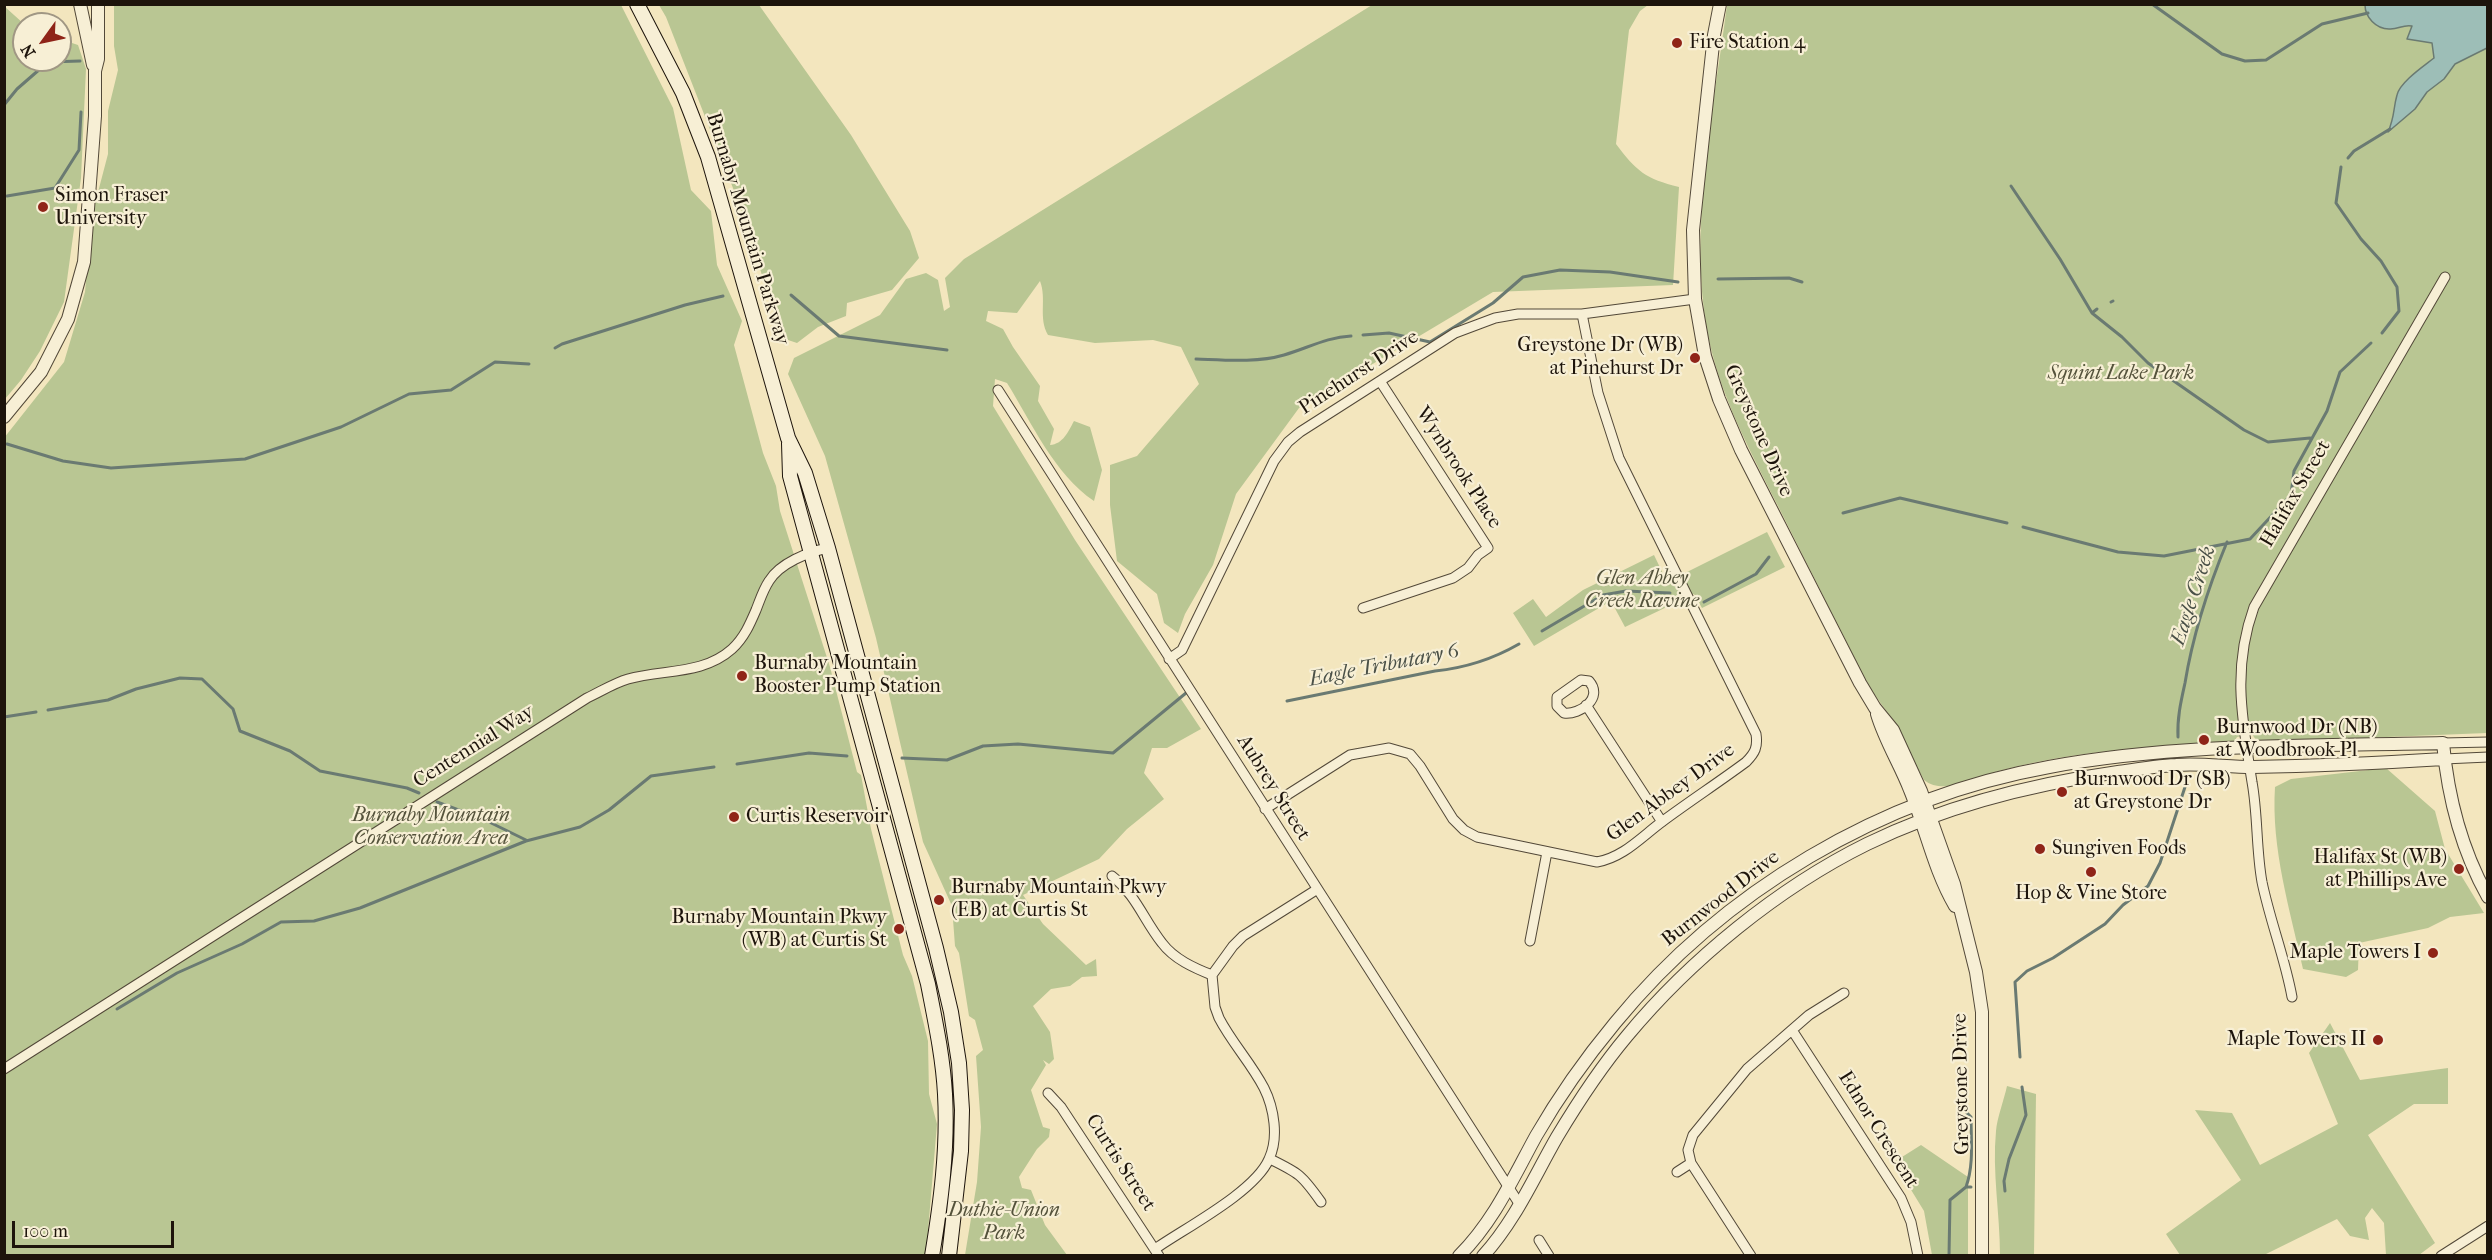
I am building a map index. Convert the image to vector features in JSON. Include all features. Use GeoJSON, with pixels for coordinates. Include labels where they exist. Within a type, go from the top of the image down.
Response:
{"type":"FeatureCollection","features":[{"type":"Feature","properties":{"kind":"main road","name":"Burnaby Mountain Parkway"},"geometry":{"type":"LineString","coordinates":[[637,4],[683,93],[708,157],[788,438],[805,473],[828,548],[936,948],[955,1034],[962,1110],[962,1151],[949,1256]]}},
{"type":"Feature","properties":{"kind":"main road","name":"Burnaby Mountain Parkway"},"geometry":{"type":"LineString","coordinates":[[788,438],[790,476],[928,984],[935,1020],[945,1093],[946,1126],[943,1179],[932,1256]]}},
{"type":"Feature","properties":{"kind":"street"},"geometry":{"type":"LineString","coordinates":[[80,4],[87,29],[90,59],[95,71]]}},
{"type":"Feature","properties":{"kind":"street"},"geometry":{"type":"LineString","coordinates":[[4,417],[41,372],[68,319],[84,262],[95,116],[98,4]]}},
{"type":"Feature","properties":{"kind":"street","name":"Greystone Drive"},"geometry":{"type":"LineString","coordinates":[[1720,4],[1714,35],[1693,230],[1695,299],[1705,356],[1719,399],[1742,450],[1860,683],[1875,708],[1882,730],[1920,803],[1954,884],[1976,972],[1982,1012],[1982,1256]]}},
{"type":"Feature","properties":{"kind":"street","name":"Halifax Street"},"geometry":{"type":"LineString","coordinates":[[2292,997],[2262,880],[2252,783],[2242,729],[2241,668],[2244,635],[2254,607],[2445,277]]}},
{"type":"Feature","properties":{"kind":"street","name":"Pinehurst Drive"},"geometry":{"type":"LineString","coordinates":[[1169,659],[1182,650],[1280,451],[1300,432],[1455,333],[1474,324],[1518,314],[1582,314],[1695,299]]}},
{"type":"Feature","properties":{"kind":"street","name":"Glen Abbey Drive"},"geometry":{"type":"LineString","coordinates":[[1264,809],[1350,755],[1389,748],[1410,754],[1453,819],[1464,830],[1477,837],[1597,862],[1611,859],[1624,852],[1755,753],[1758,743],[1756,734],[1619,458],[1598,393],[1582,314]]}},
{"type":"Feature","properties":{"kind":"street","name":"Wynbrook Place"},"geometry":{"type":"LineString","coordinates":[[1363,608],[1453,578],[1468,568],[1478,555],[1488,548],[1380,381]]}},
{"type":"Feature","properties":{"kind":"street","name":"Aubrey Street"},"geometry":{"type":"LineString","coordinates":[[998,390],[1264,809],[1520,1205]]}},
{"type":"Feature","properties":{"kind":"street","name":"Centennial Way"},"geometry":{"type":"LineString","coordinates":[[4,1069],[587,698],[628,679],[713,663],[736,645],[747,630],[769,580],[783,567],[811,553],[828,548]]}},
{"type":"Feature","properties":{"kind":"street"},"geometry":{"type":"LineString","coordinates":[[1586,705],[1662,822]]}},
{"type":"Feature","properties":{"kind":"street"},"geometry":{"type":"LineString","coordinates":[[2487,742],[2443,743],[2457,826],[2471,866],[2487,897]]}},
{"type":"Feature","properties":{"kind":"street","name":"Burnwood Drive"},"geometry":{"type":"LineString","coordinates":[[1458,1256],[1486,1226],[1543,1125],[1582,1064],[1628,1008],[1681,953],[1723,918],[1778,877],[1863,828],[1920,803],[1994,779],[2048,767],[2144,754],[2246,748],[2443,743]]}},
{"type":"Feature","properties":{"kind":"street"},"geometry":{"type":"LineString","coordinates":[[2445,759],[2487,757]]}},
{"type":"Feature","properties":{"kind":"street","name":"Burnwood Drive"},"geometry":{"type":"LineString","coordinates":[[1483,1256],[1520,1205],[1558,1136],[1598,1075],[1626,1038],[1670,989],[1724,940],[1790,891],[1866,845],[1926,819],[2016,792],[2090,776],[2179,764],[2248,767],[2445,759]]}},
{"type":"Feature","properties":{"kind":"street"},"geometry":{"type":"LineString","coordinates":[[1530,941],[1547,852]]}},
{"type":"Feature","properties":{"kind":"street"},"geometry":{"type":"LineString","coordinates":[[1112,876],[1128,889],[1163,944],[1180,961],[1212,975]]}},
{"type":"Feature","properties":{"kind":"street"},"geometry":{"type":"LineString","coordinates":[[1157,1252],[1245,1189],[1260,1174],[1270,1159],[1274,1131],[1271,1107],[1263,1087],[1219,1018],[1215,1007],[1212,975],[1243,936],[1316,890]]}},
{"type":"Feature","properties":{"kind":"street"},"geometry":{"type":"LineString","coordinates":[[1751,1256],[1691,1163],[1688,1150],[1693,1135],[1748,1069],[1809,1015],[1844,993]]}},
{"type":"Feature","properties":{"kind":"street","name":"Ednor Crescent"},"geometry":{"type":"LineString","coordinates":[[1792,1030],[1900,1198],[1911,1222],[1918,1256]]}},
{"type":"Feature","properties":{"kind":"street","name":"Curtis Street"},"geometry":{"type":"LineString","coordinates":[[1048,1093],[1061,1107],[1157,1252]]}},
{"type":"Feature","properties":{"kind":"street"},"geometry":{"type":"LineString","coordinates":[[1270,1159],[1296,1171],[1308,1183],[1321,1202]]}},
{"type":"Feature","properties":{"kind":"street"},"geometry":{"type":"LineString","coordinates":[[1677,1172],[1691,1163]]}},
{"type":"Feature","properties":{"kind":"street"},"geometry":{"type":"LineString","coordinates":[[2441,1256],[2487,1226]]}},
{"type":"Feature","properties":{"kind":"street"},"geometry":{"type":"LineString","coordinates":[[1539,1240],[1550,1256]]}},
{"type":"Feature","properties":{"kind":"green space","name":"Burnaby Mountain Conservation Area"},"geometry":{"type":"Polygon","coordinates":[[[114,5],[621,5],[673,108],[691,190],[711,211],[717,265],[742,321],[734,345],[763,453],[776,486],[780,511],[830,667],[857,772],[861,775],[871,829],[903,955],[912,976],[928,1041],[929,1094],[937,1124],[926,1255],[5,1255],[4,438],[64,362],[85,292],[92,215],[108,154],[108,111],[118,70],[114,46],[114,5]]]}},
{"type":"Feature","properties":{"kind":"green space"},"geometry":{"type":"Polygon","coordinates":[[[659,5],[759,5],[851,135],[910,231],[919,258],[892,290],[847,303],[846,316],[818,327],[797,343],[782,338],[740,206],[666,17],[659,5]]]}},
{"type":"Feature","properties":{"kind":"green space","name":"Duthie-Union Park"},"geometry":{"type":"Polygon","coordinates":[[[1372,5],[1648,5],[1640,11],[1629,30],[1616,144],[1643,173],[1658,181],[1679,187],[1673,285],[1493,292],[1299,408],[1236,494],[1213,565],[1185,614],[1178,633],[1164,623],[1157,594],[1117,561],[1110,505],[1110,465],[1137,456],[1199,384],[1181,347],[1153,340],[1095,343],[1048,335],[1045,329],[1040,281],[1017,313],[988,311],[986,321],[1003,329],[1040,386],[1038,401],[1054,429],[1050,445],[1062,440],[1074,421],[1090,427],[1102,470],[1094,501],[1067,477],[1055,462],[1007,383],[995,379],[993,406],[1075,540],[1201,729],[1167,748],[1152,748],[1144,773],[1164,799],[1127,829],[1099,859],[1023,895],[1043,924],[1086,965],[1096,959],[1097,976],[1082,977],[1070,986],[1051,989],[1033,1006],[1050,1032],[1054,1059],[1049,1064],[1043,1060],[1046,1065],[1031,1090],[1043,1127],[1050,1129],[1049,1137],[1037,1149],[1019,1177],[1022,1188],[1031,1190],[1045,1225],[1067,1255],[965,1255],[977,1182],[981,1127],[976,1056],[983,1050],[975,1020],[969,1016],[959,953],[955,946],[952,906],[923,842],[876,638],[825,456],[788,374],[794,358],[880,315],[906,279],[926,273],[938,280],[944,311],[950,307],[945,278],[964,259],[1372,5]]]}},
{"type":"Feature","properties":{"kind":"green space","name":"Squint Lake Park"},"geometry":{"type":"Polygon","coordinates":[[[1727,5],[2487,5],[2487,733],[2262,742],[2256,740],[2252,734],[2237,737],[2234,742],[2228,744],[2143,748],[2059,758],[2003,770],[1952,786],[1933,785],[1924,780],[1889,715],[1870,688],[1754,459],[1732,412],[1708,337],[1701,273],[1703,196],[1727,5]]]}},
{"type":"Feature","properties":{"kind":"green space","name":"Simon Fraser University"},"geometry":{"type":"Polygon","coordinates":[[[4,6],[12,13],[12,72],[72,72],[72,43],[78,45],[86,69],[81,178],[64,302],[40,351],[5,399],[4,6]]]}},
{"type":"Feature","properties":{"kind":"green space","name":"Glen Abbey Creek Ravine"},"geometry":{"type":"Polygon","coordinates":[[[1767,532],[1785,567],[1702,608],[1694,594],[1625,627],[1611,601],[1534,646],[1513,613],[1533,599],[1546,617],[1583,590],[1654,555],[1667,582],[1767,532]]]}},
{"type":"Feature","properties":{"kind":"green space"},"geometry":{"type":"Polygon","coordinates":[[[2386,768],[2435,811],[2445,849],[2484,913],[2450,917],[2428,928],[2359,943],[2358,970],[2346,977],[2303,969],[2279,856],[2275,787],[2291,779],[2386,768]]]}},
{"type":"Feature","properties":{"kind":"green space"},"geometry":{"type":"Polygon","coordinates":[[[2330,1023],[2360,1080],[2448,1068],[2448,1104],[2414,1104],[2368,1135],[2435,1243],[2419,1255],[2386,1255],[2384,1223],[2372,1208],[2365,1218],[2369,1240],[2350,1236],[2337,1219],[2264,1255],[2180,1255],[2166,1234],[2241,1180],[2195,1110],[2232,1113],[2260,1165],[2338,1124],[2309,1053],[2330,1023]]]}},
{"type":"Feature","properties":{"kind":"green space"},"geometry":{"type":"Polygon","coordinates":[[[2007,1086],[2036,1094],[2034,1255],[2000,1255],[1995,1146],[1997,1126],[2007,1086]]]}},
{"type":"Feature","properties":{"kind":"green space"},"geometry":{"type":"Polygon","coordinates":[[[1921,1145],[1968,1177],[1968,1255],[1932,1255],[1924,1211],[1894,1162],[1921,1145]]]}},
{"type":"Feature","properties":{"kind":"water"},"geometry":{"type":"Polygon","coordinates":[[[2365,5],[2487,5],[2487,48],[2455,64],[2444,79],[2427,92],[2415,109],[2388,132],[2399,90],[2434,58],[2432,43],[2407,39],[2412,26],[2392,29],[2376,25],[2369,18],[2365,5]]]}},
{"type":"Feature","properties":{"kind":"waterway"},"geometry":{"type":"LineString","coordinates":[[2152,4],[2222,54],[2245,61],[2266,60],[2322,24],[2368,13]]}},
{"type":"Feature","properties":{"kind":"waterway"},"geometry":{"type":"LineString","coordinates":[[4,105],[17,89],[48,62],[80,61]]}},
{"type":"Feature","properties":{"kind":"waterway"},"geometry":{"type":"LineString","coordinates":[[7,196],[55,188],[79,150],[81,112]]}},
{"type":"Feature","properties":{"kind":"waterway","name":"Eagle Creek"},"geometry":{"type":"LineString","coordinates":[[2348,158],[2354,151],[2390,129]]}},
{"type":"Feature","properties":{"kind":"waterway","name":"Eagle Creek"},"geometry":{"type":"LineString","coordinates":[[2341,167],[2336,203],[2361,239],[2381,261],[2397,287],[2399,311],[2382,333]]}},
{"type":"Feature","properties":{"kind":"waterway"},"geometry":{"type":"LineString","coordinates":[[2011,186],[2060,259],[2092,313],[2122,337],[2148,363],[2244,430],[2268,442],[2310,438]]}},
{"type":"Feature","properties":{"kind":"waterway"},"geometry":{"type":"LineString","coordinates":[[1363,335],[1389,333],[1430,342],[1493,303],[1523,277],[1560,270],[1610,272],[1678,282]]}},
{"type":"Feature","properties":{"kind":"waterway"},"geometry":{"type":"LineString","coordinates":[[1718,279],[1789,278],[1802,282]]}},
{"type":"Feature","properties":{"kind":"waterway"},"geometry":{"type":"LineString","coordinates":[[791,295],[839,336],[947,350]]}},
{"type":"Feature","properties":{"kind":"waterway"},"geometry":{"type":"LineString","coordinates":[[555,348],[685,305],[723,296]]}},
{"type":"Feature","properties":{"kind":"waterway"},"geometry":{"type":"LineString","coordinates":[[2092,313],[2097,309]]}},
{"type":"Feature","properties":{"kind":"waterway"},"geometry":{"type":"LineString","coordinates":[[1196,359],[1274,358],[1334,338],[1351,336]]}},
{"type":"Feature","properties":{"kind":"waterway","name":"Eagle Creek"},"geometry":{"type":"LineString","coordinates":[[2023,527],[2118,552],[2164,556],[2250,539],[2291,495],[2294,471],[2327,411],[2340,372],[2371,343]]}},
{"type":"Feature","properties":{"kind":"waterway"},"geometry":{"type":"LineString","coordinates":[[7,444],[63,461],[111,468],[245,459],[341,427],[409,394],[451,390],[495,362],[529,364]]}},
{"type":"Feature","properties":{"kind":"waterway","name":"Eagle Tributary 6"},"geometry":{"type":"LineString","coordinates":[[1843,513],[1900,498],[2007,523]]}},
{"type":"Feature","properties":{"kind":"waterway","name":"Eagle Creek"},"geometry":{"type":"LineString","coordinates":[[2178,737],[2180,710],[2192,647],[2207,594],[2227,542]]}},
{"type":"Feature","properties":{"kind":"waterway","name":"Eagle Tributary 6"},"geometry":{"type":"LineString","coordinates":[[1704,602],[1756,574],[1769,557]]}},
{"type":"Feature","properties":{"kind":"waterway","name":"Eagle Tributary 6"},"geometry":{"type":"LineString","coordinates":[[1542,631],[1603,595],[1626,591],[1670,593]]}},
{"type":"Feature","properties":{"kind":"waterway","name":"Eagle Tributary 6"},"geometry":{"type":"LineString","coordinates":[[1287,701],[1468,665],[1519,644]]}},
{"type":"Feature","properties":{"kind":"waterway"},"geometry":{"type":"LineString","coordinates":[[48,710],[108,700],[136,689],[180,678],[202,679],[233,709],[240,731],[290,751],[320,771],[407,788],[419,793]]}},
{"type":"Feature","properties":{"kind":"waterway"},"geometry":{"type":"LineString","coordinates":[[902,758],[947,760],[983,746],[1018,744],[1113,753],[1186,693]]}},
{"type":"Feature","properties":{"kind":"waterway"},"geometry":{"type":"LineString","coordinates":[[4,717],[36,712]]}},
{"type":"Feature","properties":{"kind":"waterway"},"geometry":{"type":"LineString","coordinates":[[737,764],[809,753],[847,756]]}},
{"type":"Feature","properties":{"kind":"waterway"},"geometry":{"type":"LineString","coordinates":[[117,1009],[177,973],[242,944],[281,922],[314,921],[360,908],[526,841],[580,827],[609,810],[651,776],[714,767]]}},
{"type":"Feature","properties":{"kind":"waterway","name":"Eagle Creek"},"geometry":{"type":"LineString","coordinates":[[2020,1057],[2015,982],[2027,971],[2053,958],[2105,924],[2123,905],[2148,886],[2160,863],[2185,787],[2184,781]]}},
{"type":"Feature","properties":{"kind":"waterway"},"geometry":{"type":"LineString","coordinates":[[437,802],[483,819],[526,840]]}},
{"type":"Feature","properties":{"kind":"waterway","name":"Eagle Creek"},"geometry":{"type":"LineString","coordinates":[[2005,1191],[2004,1181],[2009,1159],[2026,1115],[2022,1087]]}},
{"type":"Feature","properties":{"kind":"waterway"},"geometry":{"type":"LineString","coordinates":[[1966,1112],[1971,1117],[1972,1143],[1966,1187]]}},
{"type":"Feature","properties":{"kind":"waterway","name":"Eagle Creek"},"geometry":{"type":"LineString","coordinates":[[1949,1256],[1950,1200],[1966,1187],[1971,1187]]}},
{"type":"Feature","properties":{"kind":"place","name":"Fire Station 4"},"geometry":{"type":"Point","coordinates":[1677,43]}},
{"type":"Feature","properties":{"kind":"place","name":"Simon Fraser University"},"geometry":{"type":"Point","coordinates":[43,207]}},
{"type":"Feature","properties":{"kind":"place","name":"Greystone Dr (WB) at Pinehurst Dr"},"geometry":{"type":"Point","coordinates":[1695,358]}},
{"type":"Feature","properties":{"kind":"place","name":"Burnaby Mountain Booster Pump Station"},"geometry":{"type":"Point","coordinates":[742,676]}},
{"type":"Feature","properties":{"kind":"place","name":"Burnwood Dr (NB) at Woodbrook Pl"},"geometry":{"type":"Point","coordinates":[2204,740]}},
{"type":"Feature","properties":{"kind":"place","name":"Burnwood Dr (SB) at Greystone Dr"},"geometry":{"type":"Point","coordinates":[2062,792]}},
{"type":"Feature","properties":{"kind":"place","name":"Curtis Reservoir"},"geometry":{"type":"Point","coordinates":[734,817]}},
{"type":"Feature","properties":{"kind":"place","name":"Sungiven Foods"},"geometry":{"type":"Point","coordinates":[2040,849]}},
{"type":"Feature","properties":{"kind":"place","name":"Halifax St (WB) at Phillips Ave"},"geometry":{"type":"Point","coordinates":[2459,869]}},
{"type":"Feature","properties":{"kind":"place","name":"Hop & Vine Store"},"geometry":{"type":"Point","coordinates":[2091,872]}},
{"type":"Feature","properties":{"kind":"place","name":"Burnaby Mountain Pkwy (EB) at Curtis St"},"geometry":{"type":"Point","coordinates":[939,900]}},
{"type":"Feature","properties":{"kind":"place","name":"Burnaby Mountain Pkwy (WB) at Curtis St"},"geometry":{"type":"Point","coordinates":[899,929]}},
{"type":"Feature","properties":{"kind":"place","name":"Maple Towers I"},"geometry":{"type":"Point","coordinates":[2433,953]}},
{"type":"Feature","properties":{"kind":"place","name":"Maple Towers II"},"geometry":{"type":"Point","coordinates":[2378,1040]}}]}
